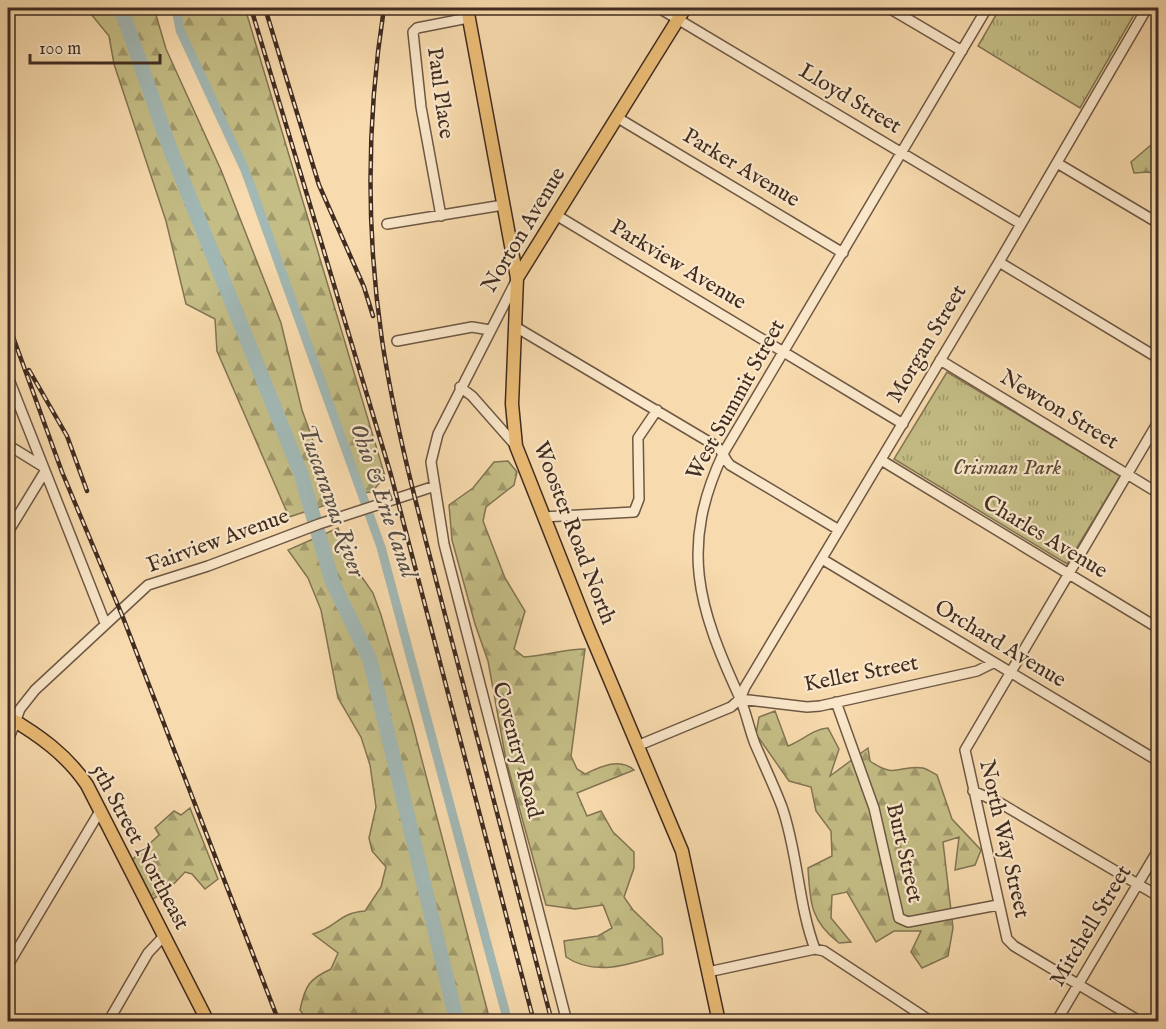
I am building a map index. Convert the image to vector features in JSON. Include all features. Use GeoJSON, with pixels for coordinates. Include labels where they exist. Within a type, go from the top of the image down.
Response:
{"type":"FeatureCollection","features":[{"type":"Feature","properties":{"kind":"main road","name":"Norton Avenue"},"geometry":{"type":"LineString","coordinates":[[517,278],[685,8]]}},
{"type":"Feature","properties":{"kind":"main road","name":"Wooster Road North"},"geometry":{"type":"LineString","coordinates":[[467,13],[517,278],[512,404],[516,446],[543,517],[682,851],[719,1022]]}},
{"type":"Feature","properties":{"kind":"main road","name":"5th Street Northeast"},"geometry":{"type":"LineString","coordinates":[[12,719],[66,757],[87,785],[208,1022]]}},
{"type":"Feature","properties":{"kind":"street","name":"Lloyd Street"},"geometry":{"type":"LineString","coordinates":[[659,8],[1021,224]]}},
{"type":"Feature","properties":{"kind":"street"},"geometry":{"type":"LineString","coordinates":[[889,8],[962,51]]}},
{"type":"Feature","properties":{"kind":"street","name":"West Summit Street"},"geometry":{"type":"LineString","coordinates":[[816,949],[786,819],[742,711],[741,699],[709,625],[701,597],[698,548],[703,500],[724,452],[987,8]]}},
{"type":"Feature","properties":{"kind":"street","name":"Morgan Street"},"geometry":{"type":"LineString","coordinates":[[741,699],[745,687],[999,262],[1147,8]]}},
{"type":"Feature","properties":{"kind":"street","name":"Paul Place"},"geometry":{"type":"LineString","coordinates":[[441,216],[421,107],[413,32],[417,28],[467,13]]}},
{"type":"Feature","properties":{"kind":"street","name":"Parker Avenue"},"geometry":{"type":"LineString","coordinates":[[618,118],[843,253]]}},
{"type":"Feature","properties":{"kind":"street"},"geometry":{"type":"LineString","coordinates":[[1057,163],[1158,223]]}},
{"type":"Feature","properties":{"kind":"street"},"geometry":{"type":"LineString","coordinates":[[387,224],[503,205]]}},
{"type":"Feature","properties":{"kind":"street","name":"Parkview Avenue"},"geometry":{"type":"LineString","coordinates":[[556,216],[903,424]]}},
{"type":"Feature","properties":{"kind":"street"},"geometry":{"type":"LineString","coordinates":[[999,262],[1158,358]]}},
{"type":"Feature","properties":{"kind":"street","name":"Norton Avenue"},"geometry":{"type":"LineString","coordinates":[[435,486],[430,462],[432,450],[460,387],[517,278]]}},
{"type":"Feature","properties":{"kind":"street"},"geometry":{"type":"LineString","coordinates":[[514,326],[724,452],[726,461],[730,465],[839,530]]}},
{"type":"Feature","properties":{"kind":"street"},"geometry":{"type":"LineString","coordinates":[[397,341],[472,327],[490,330]]}},
{"type":"Feature","properties":{"kind":"street","name":"Newton Street"},"geometry":{"type":"LineString","coordinates":[[940,360],[1158,493]]}},
{"type":"Feature","properties":{"kind":"street"},"geometry":{"type":"LineString","coordinates":[[8,377],[105,623]]}},
{"type":"Feature","properties":{"kind":"street"},"geometry":{"type":"LineString","coordinates":[[460,387],[472,396],[516,446]]}},
{"type":"Feature","properties":{"kind":"street"},"geometry":{"type":"LineString","coordinates":[[543,517],[634,512],[639,500],[638,438],[657,410]]}},
{"type":"Feature","properties":{"kind":"street","name":"North Way Street"},"geometry":{"type":"LineString","coordinates":[[1141,1022],[1010,943],[998,905],[965,750],[1158,422]]}},
{"type":"Feature","properties":{"kind":"street"},"geometry":{"type":"LineString","coordinates":[[8,445],[43,470]]}},
{"type":"Feature","properties":{"kind":"street","name":"Charles Avenue"},"geometry":{"type":"LineString","coordinates":[[881,460],[1158,628]]}},
{"type":"Feature","properties":{"kind":"street"},"geometry":{"type":"LineString","coordinates":[[8,532],[43,470]]}},
{"type":"Feature","properties":{"kind":"street","name":"Fairview Avenue"},"geometry":{"type":"LineString","coordinates":[[8,741],[12,719],[35,690],[148,585],[208,566],[319,524],[435,486]]}},
{"type":"Feature","properties":{"kind":"street","name":"Coventry Road"},"geometry":{"type":"LineString","coordinates":[[435,486],[444,544],[567,1022]]}},
{"type":"Feature","properties":{"kind":"street","name":"Orchard Avenue"},"geometry":{"type":"LineString","coordinates":[[822,559],[1158,761]]}},
{"type":"Feature","properties":{"kind":"street","name":"Keller Street"},"geometry":{"type":"LineString","coordinates":[[741,699],[807,707],[976,671],[993,663]]}},
{"type":"Feature","properties":{"kind":"street"},"geometry":{"type":"LineString","coordinates":[[637,746],[731,707],[741,699]]}},
{"type":"Feature","properties":{"kind":"street","name":"Burt Street"},"geometry":{"type":"LineString","coordinates":[[836,702],[874,808],[899,918],[908,922],[998,905]]}},
{"type":"Feature","properties":{"kind":"street"},"geometry":{"type":"LineString","coordinates":[[973,791],[1000,803],[1158,896]]}},
{"type":"Feature","properties":{"kind":"street"},"geometry":{"type":"LineString","coordinates":[[8,965],[100,811]]}},
{"type":"Feature","properties":{"kind":"street","name":"Mitchell Street"},"geometry":{"type":"LineString","coordinates":[[1056,1022],[1158,850]]}},
{"type":"Feature","properties":{"kind":"street"},"geometry":{"type":"LineString","coordinates":[[108,1022],[148,953],[164,936]]}},
{"type":"Feature","properties":{"kind":"street"},"geometry":{"type":"LineString","coordinates":[[708,972],[816,949],[833,955],[932,1022]]}},
{"type":"Feature","properties":{"kind":"street"},"geometry":{"type":"LineString","coordinates":[[8,1019],[12,1022]]}},
{"type":"Feature","properties":{"kind":"green space"},"geometry":{"type":"Polygon","coordinates":[[[86,8],[154,8],[166,49],[221,170],[281,323],[302,410],[335,502],[289,517],[217,351],[215,319],[186,304],[166,221],[114,64],[109,36],[86,8]]]}},
{"type":"Feature","properties":{"kind":"green space"},"geometry":{"type":"Polygon","coordinates":[[[177,8],[245,8],[385,476],[372,492],[361,493],[245,170],[180,30],[177,8]]]}},
{"type":"Feature","properties":{"kind":"green space"},"geometry":{"type":"Polygon","coordinates":[[[1000,8],[1138,8],[1080,108],[978,46],[1000,8]]]}},
{"type":"Feature","properties":{"kind":"green space"},"geometry":{"type":"Polygon","coordinates":[[[1158,139],[1158,176],[1149,172],[1134,173],[1131,162],[1158,139]]]}},
{"type":"Feature","properties":{"kind":"green space","name":"Crisman Park"},"geometry":{"type":"Polygon","coordinates":[[[947,372],[1120,476],[1067,564],[894,459],[947,372]]]}},
{"type":"Feature","properties":{"kind":"green space"},"geometry":{"type":"Polygon","coordinates":[[[508,461],[517,472],[514,485],[486,507],[483,521],[505,578],[525,611],[514,649],[524,657],[585,649],[571,756],[577,769],[585,774],[610,764],[623,764],[634,770],[577,793],[587,816],[601,811],[613,832],[634,852],[634,868],[624,897],[633,910],[662,938],[663,954],[639,962],[601,967],[577,963],[566,957],[564,941],[598,936],[612,928],[603,905],[575,909],[546,905],[506,760],[488,661],[475,624],[452,540],[449,505],[473,488],[494,462],[508,461]]]}},
{"type":"Feature","properties":{"kind":"green space"},"geometry":{"type":"Polygon","coordinates":[[[338,528],[359,573],[373,593],[381,615],[412,722],[490,1021],[422,1021],[407,1015],[399,1021],[344,1018],[339,1021],[308,1021],[300,1010],[309,984],[331,969],[338,953],[313,934],[328,928],[349,914],[365,911],[381,887],[386,867],[372,851],[369,838],[376,807],[370,765],[361,737],[338,698],[321,610],[308,578],[288,550],[338,528]]]}},
{"type":"Feature","properties":{"kind":"green space"},"geometry":{"type":"Polygon","coordinates":[[[775,711],[788,746],[828,728],[839,749],[830,776],[868,748],[870,761],[886,770],[915,767],[937,775],[952,819],[981,850],[975,865],[955,870],[959,837],[943,842],[953,928],[948,956],[922,968],[911,952],[921,931],[894,931],[876,942],[847,892],[832,895],[831,918],[851,942],[839,943],[822,927],[813,910],[808,868],[832,856],[831,831],[816,811],[811,787],[789,781],[756,734],[759,717],[775,711]]]}},
{"type":"Feature","properties":{"kind":"green space"},"geometry":{"type":"Polygon","coordinates":[[[190,808],[218,879],[205,889],[192,874],[185,872],[169,889],[153,899],[147,893],[132,864],[134,858],[159,835],[155,828],[174,811],[181,815],[190,808]]]}},
{"type":"Feature","properties":{"kind":"waterway","name":"Tuscarawas River"},"geometry":{"type":"LineString","coordinates":[[121,8],[169,146],[301,474],[332,581],[370,660],[457,1022]]}},
{"type":"Feature","properties":{"kind":"waterway","name":"Ohio & Erie Canal"},"geometry":{"type":"LineString","coordinates":[[176,8],[180,30],[245,170],[381,547],[508,1022]]}},
{"type":"Feature","properties":{"kind":"railway"},"geometry":{"type":"LineString","coordinates":[[251,8],[391,475],[534,1022]]}},
{"type":"Feature","properties":{"kind":"railway"},"geometry":{"type":"LineString","coordinates":[[265,8],[319,185],[364,287],[373,316]]}},
{"type":"Feature","properties":{"kind":"railway"},"geometry":{"type":"LineString","coordinates":[[384,8],[374,90],[371,215],[377,299],[388,377],[412,487],[552,1022]]}},
{"type":"Feature","properties":{"kind":"railway"},"geometry":{"type":"LineString","coordinates":[[8,323],[62,472],[122,615],[279,1022]]}},
{"type":"Feature","properties":{"kind":"railway"},"geometry":{"type":"LineString","coordinates":[[29,370],[67,436],[87,491]]}}]}
